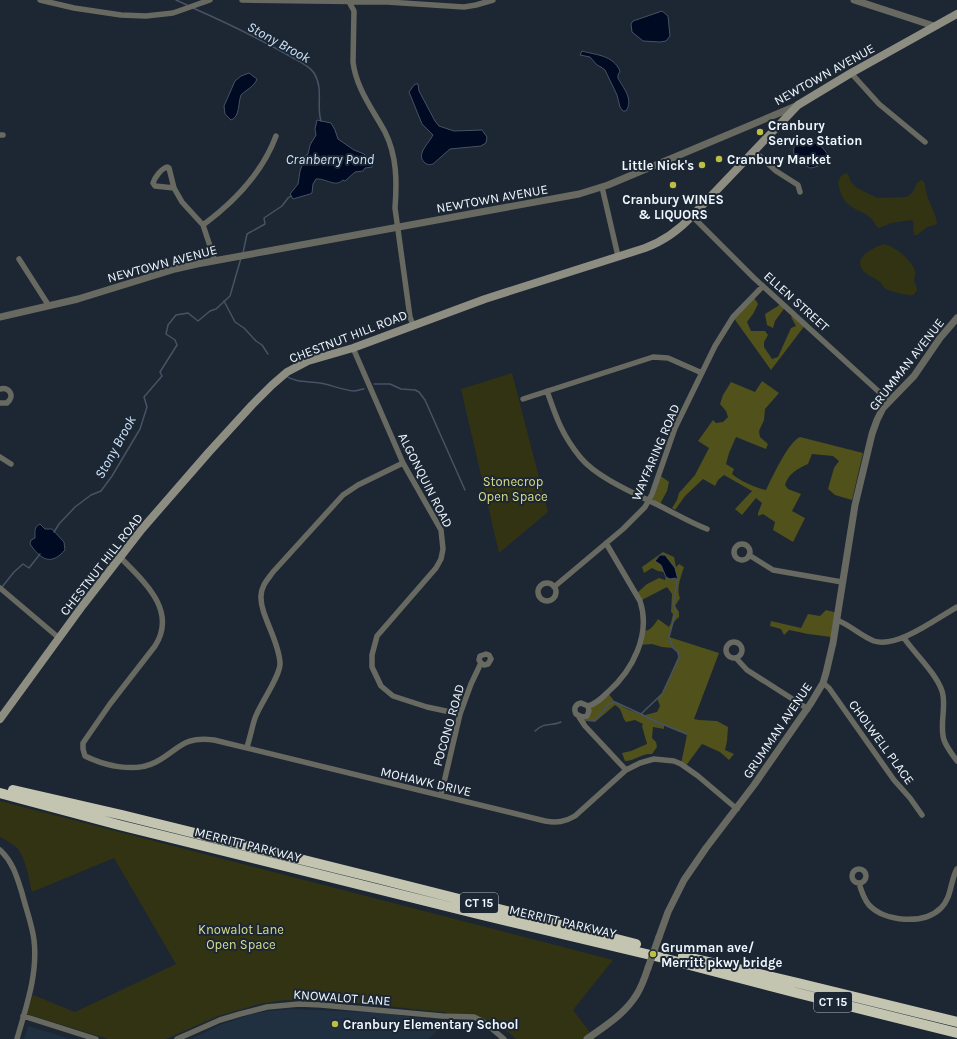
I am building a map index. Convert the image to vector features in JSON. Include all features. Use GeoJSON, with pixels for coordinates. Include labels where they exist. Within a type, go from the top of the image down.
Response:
{"type":"FeatureCollection","features":[{"type":"Feature","properties":{"kind":"highway","name":"MERRITT PARKWAY"},"geometry":{"type":"LineString","coordinates":[[0,787],[122,815],[489,906],[682,956],[798,982],[957,1022]]}},
{"type":"Feature","properties":{"kind":"highway","name":"MERRITT PARKWAY"},"geometry":{"type":"LineString","coordinates":[[0,793],[118,825],[492,918],[659,957],[957,1033]]}},
{"type":"Feature","properties":{"kind":"main road","name":"NEWTOWN AVENUE"},"geometry":{"type":"LineString","coordinates":[[798,105],[851,73],[957,14]]}},
{"type":"Feature","properties":{"kind":"main road","name":"CHESTNUT HILL ROAD"},"geometry":{"type":"LineString","coordinates":[[0,719],[120,556],[152,517],[213,447],[275,382],[290,370],[308,361],[353,348],[485,299],[664,240],[679,229],[692,216],[798,105]]}},
{"type":"Feature","properties":{"kind":"street"},"geometry":{"type":"LineString","coordinates":[[40,0],[74,8],[136,16],[162,15],[210,0]]}},
{"type":"Feature","properties":{"kind":"street"},"geometry":{"type":"LineString","coordinates":[[242,0],[454,3],[472,6],[493,0]]}},
{"type":"Feature","properties":{"kind":"street"},"geometry":{"type":"LineString","coordinates":[[854,0],[934,26]]}},
{"type":"Feature","properties":{"kind":"street"},"geometry":{"type":"LineString","coordinates":[[349,1],[354,10],[354,70],[367,102],[386,134],[395,161],[395,208],[410,317],[413,325]]}},
{"type":"Feature","properties":{"kind":"street"},"geometry":{"type":"LineString","coordinates":[[851,73],[879,104],[925,142]]}},
{"type":"Feature","properties":{"kind":"street","name":"NEWTOWN AVENUE"},"geometry":{"type":"LineString","coordinates":[[0,317],[78,299],[175,269],[579,194],[602,187],[798,105]]}},
{"type":"Feature","properties":{"kind":"street"},"geometry":{"type":"LineString","coordinates":[[202,225],[225,208],[244,188],[259,169],[276,136]]}},
{"type":"Feature","properties":{"kind":"street"},"geometry":{"type":"LineString","coordinates":[[754,151],[776,171],[798,185],[800,192]]}},
{"type":"Feature","properties":{"kind":"street"},"geometry":{"type":"LineString","coordinates":[[602,187],[618,256]]}},
{"type":"Feature","properties":{"kind":"street"},"geometry":{"type":"LineString","coordinates":[[174,188],[182,202],[202,225],[215,261]]}},
{"type":"Feature","properties":{"kind":"street","name":"ELLEN STREET"},"geometry":{"type":"LineString","coordinates":[[692,216],[763,286],[889,400]]}},
{"type":"Feature","properties":{"kind":"street"},"geometry":{"type":"LineString","coordinates":[[19,259],[49,306]]}},
{"type":"Feature","properties":{"kind":"street","name":"WAYFARING ROAD"},"geometry":{"type":"LineString","coordinates":[[554,586],[631,522],[649,501],[673,432],[723,331],[733,317],[763,286]]}},
{"type":"Feature","properties":{"kind":"street","name":"GRUMMAN AVENUE"},"geometry":{"type":"LineString","coordinates":[[587,1039],[613,1020],[628,1006],[641,987],[668,912],[684,880],[808,709],[823,683],[837,620],[854,511],[872,434],[880,414],[889,400],[914,376],[940,338],[957,318]]}},
{"type":"Feature","properties":{"kind":"street","name":"ALGONQUIN ROAD"},"geometry":{"type":"LineString","coordinates":[[353,348],[403,463],[438,523],[442,536],[443,549],[441,559],[436,568],[377,636],[372,655],[372,668],[381,686],[393,696],[428,707],[460,714]]}},
{"type":"Feature","properties":{"kind":"street"},"geometry":{"type":"LineString","coordinates":[[523,398],[638,360],[653,357],[668,358],[702,373]]}},
{"type":"Feature","properties":{"kind":"street"},"geometry":{"type":"LineString","coordinates":[[0,389],[8,389],[12,396],[9,402],[5,404],[0,403]]}},
{"type":"Feature","properties":{"kind":"street"},"geometry":{"type":"LineString","coordinates":[[547,391],[561,429],[569,443],[584,462],[604,476],[649,501],[696,525],[708,529]]}},
{"type":"Feature","properties":{"kind":"street"},"geometry":{"type":"LineString","coordinates":[[0,457],[11,464]]}},
{"type":"Feature","properties":{"kind":"street"},"geometry":{"type":"LineString","coordinates":[[247,747],[255,719],[281,664],[276,643],[262,605],[261,595],[263,586],[273,572],[343,495],[358,485],[403,463]]}},
{"type":"Feature","properties":{"kind":"street"},"geometry":{"type":"LineString","coordinates":[[588,706],[597,702],[619,683],[626,674],[639,645],[644,621],[640,601],[606,543]]}},
{"type":"Feature","properties":{"kind":"street"},"geometry":{"type":"LineString","coordinates":[[748,555],[773,570],[842,582]]}},
{"type":"Feature","properties":{"kind":"street","name":"MOHAWK DRIVE"},"geometry":{"type":"LineString","coordinates":[[120,556],[156,599],[163,618],[162,630],[159,640],[152,650],[122,687],[86,736],[82,749],[85,756],[95,761],[124,768],[145,766],[156,762],[188,741],[201,738],[247,747],[382,782],[558,823],[575,816],[626,770],[640,763],[654,759],[674,761],[689,769],[736,809]]}},
{"type":"Feature","properties":{"kind":"street"},"geometry":{"type":"LineString","coordinates":[[2,589],[59,638]]}},
{"type":"Feature","properties":{"kind":"street"},"geometry":{"type":"LineString","coordinates":[[837,620],[874,641],[893,642],[904,638],[957,606]]}},
{"type":"Feature","properties":{"kind":"street"},"geometry":{"type":"LineString","coordinates":[[904,638],[940,686],[944,697],[942,730],[944,739],[947,747],[957,761]]}},
{"type":"Feature","properties":{"kind":"street"},"geometry":{"type":"LineString","coordinates":[[736,658],[746,670],[808,709]]}},
{"type":"Feature","properties":{"kind":"street","name":"POCONO ROAD"},"geometry":{"type":"LineString","coordinates":[[441,795],[460,714],[471,684],[481,663]]}},
{"type":"Feature","properties":{"kind":"street","name":"CHOLWELL PLACE"},"geometry":{"type":"LineString","coordinates":[[823,683],[829,688],[894,780],[910,798],[922,815]]}},
{"type":"Feature","properties":{"kind":"street"},"geometry":{"type":"LineString","coordinates":[[588,706],[582,703],[575,707],[575,712],[585,726],[626,770]]}},
{"type":"Feature","properties":{"kind":"street"},"geometry":{"type":"LineString","coordinates":[[579,717],[587,716],[589,711],[588,706]]}},
{"type":"Feature","properties":{"kind":"street"},"geometry":{"type":"LineString","coordinates":[[0,850],[8,859],[14,871],[34,940],[33,977],[17,1039]]}},
{"type":"Feature","properties":{"kind":"street"},"geometry":{"type":"LineString","coordinates":[[859,883],[867,902],[876,910],[900,918],[922,918],[932,915],[944,904],[948,897],[957,869]]}},
{"type":"Feature","properties":{"kind":"street","name":"KNOWALOT LANE"},"geometry":{"type":"LineString","coordinates":[[177,1039],[220,1020],[240,1014],[267,1007],[300,1004],[442,1016],[474,1017],[484,1022],[504,1039]]}},
{"type":"Feature","properties":{"kind":"street"},"geometry":{"type":"LineString","coordinates":[[23,1016],[96,1039]]}},
{"type":"Feature","properties":{"kind":"shaded area"},"geometry":{"type":"Polygon","coordinates":[[[753,296],[758,304],[747,322],[751,331],[765,331],[768,335],[764,342],[764,347],[772,359],[778,357],[791,328],[796,326],[791,317],[794,314],[806,324],[771,370],[733,317],[753,296]]]}},
{"type":"Feature","properties":{"kind":"shaded area"},"geometry":{"type":"Polygon","coordinates":[[[781,302],[786,306],[775,321],[773,328],[767,325],[765,314],[778,306],[781,302]]]}},
{"type":"Feature","properties":{"kind":"shaded area"},"geometry":{"type":"Polygon","coordinates":[[[762,381],[779,393],[765,409],[764,420],[759,431],[760,437],[768,444],[766,449],[736,437],[726,464],[734,469],[732,474],[735,477],[748,484],[766,490],[776,469],[790,446],[800,437],[863,453],[852,500],[835,495],[828,489],[834,468],[839,461],[833,456],[812,454],[808,464],[791,474],[785,485],[788,489],[801,494],[792,511],[805,518],[793,542],[773,530],[775,522],[763,514],[758,516],[762,503],[756,498],[742,515],[735,509],[752,491],[724,475],[718,480],[715,486],[703,479],[685,496],[675,510],[672,508],[679,493],[695,475],[709,448],[698,441],[713,420],[716,423],[723,422],[728,417],[726,411],[720,404],[723,395],[731,382],[755,392],[762,381]]]}},
{"type":"Feature","properties":{"kind":"shaded area"},"geometry":{"type":"Polygon","coordinates":[[[658,474],[669,482],[667,491],[659,506],[649,501],[658,474]]]}},
{"type":"Feature","properties":{"kind":"shaded area"},"geometry":{"type":"Polygon","coordinates":[[[663,552],[674,557],[676,567],[679,564],[684,567],[680,578],[680,598],[675,606],[679,612],[679,617],[673,624],[669,637],[719,653],[694,719],[717,721],[728,727],[725,750],[734,754],[729,760],[720,752],[702,744],[685,767],[681,764],[687,735],[664,725],[664,729],[653,727],[652,738],[656,742],[657,747],[652,754],[625,761],[622,753],[647,744],[642,726],[643,724],[635,720],[626,722],[621,711],[615,705],[595,722],[586,721],[585,726],[582,717],[584,717],[589,708],[608,693],[615,702],[629,710],[645,715],[657,712],[660,706],[657,698],[662,694],[679,655],[673,648],[652,644],[639,645],[642,631],[650,629],[658,619],[669,627],[673,614],[671,612],[672,594],[667,587],[640,601],[636,594],[647,584],[659,578],[665,580],[666,575],[664,572],[652,568],[644,573],[642,567],[663,552]]]}},
{"type":"Feature","properties":{"kind":"shaded area"},"geometry":{"type":"Polygon","coordinates":[[[826,610],[838,613],[831,637],[789,630],[784,635],[781,629],[770,626],[771,621],[801,628],[808,614],[820,616],[826,610]]]}},
{"type":"Feature","properties":{"kind":"shaded area","name":"Cranbury Elementary School"},"geometry":{"type":"Polygon","coordinates":[[[292,1009],[382,1013],[447,1022],[428,1039],[191,1039],[220,1025],[252,1014],[292,1009]]]}},
{"type":"Feature","properties":{"kind":"shaded area"},"geometry":{"type":"Polygon","coordinates":[[[28,1026],[71,1039],[24,1039],[28,1026]]]}},
{"type":"Feature","properties":{"kind":"green space"},"geometry":{"type":"Polygon","coordinates":[[[846,173],[848,174],[851,182],[857,188],[877,198],[907,197],[913,192],[917,183],[921,180],[923,181],[937,223],[927,227],[917,235],[914,235],[912,220],[891,223],[879,228],[867,215],[850,206],[845,201],[838,182],[841,176],[846,173]]]}},
{"type":"Feature","properties":{"kind":"green space"},"geometry":{"type":"Polygon","coordinates":[[[884,244],[893,247],[914,267],[914,280],[917,290],[914,295],[900,294],[883,287],[880,282],[864,272],[862,269],[860,261],[864,255],[870,250],[884,244]]]}},
{"type":"Feature","properties":{"kind":"green space","name":"Stonecrop Open Space"},"geometry":{"type":"Polygon","coordinates":[[[512,373],[548,512],[499,553],[461,389],[512,373]]]}},
{"type":"Feature","properties":{"kind":"green space","name":"Knowalot Lane Open Space"},"geometry":{"type":"Polygon","coordinates":[[[0,801],[613,960],[573,1010],[595,1039],[516,1039],[489,1020],[468,1015],[368,1004],[318,1001],[285,1000],[259,1004],[218,1016],[166,1039],[108,1039],[27,1014],[33,995],[75,1012],[176,964],[114,858],[32,892],[26,867],[19,850],[14,845],[0,837],[0,801]]]}},
{"type":"Feature","properties":{"kind":"water"},"geometry":{"type":"Polygon","coordinates":[[[662,11],[668,16],[670,36],[666,41],[643,41],[632,32],[631,24],[633,21],[662,11]]]}},
{"type":"Feature","properties":{"kind":"water"},"geometry":{"type":"Polygon","coordinates":[[[582,51],[604,56],[617,66],[620,71],[618,78],[625,90],[629,102],[626,111],[623,111],[620,107],[617,95],[605,70],[597,65],[590,57],[580,55],[582,51]]]}},
{"type":"Feature","properties":{"kind":"water"},"geometry":{"type":"Polygon","coordinates":[[[249,73],[257,79],[256,82],[241,95],[236,116],[231,120],[225,114],[224,106],[235,81],[241,76],[249,73]]]}},
{"type":"Feature","properties":{"kind":"water"},"geometry":{"type":"Polygon","coordinates":[[[416,84],[418,84],[419,91],[439,126],[454,131],[482,130],[487,137],[486,143],[481,146],[450,149],[433,164],[425,163],[421,156],[422,152],[433,135],[422,124],[409,92],[416,84]]]}},
{"type":"Feature","properties":{"kind":"water","name":"Cranberry Pond"},"geometry":{"type":"Polygon","coordinates":[[[317,120],[331,123],[338,139],[354,150],[364,154],[373,165],[372,167],[365,168],[363,171],[355,172],[345,181],[343,180],[337,183],[316,179],[313,184],[312,193],[293,199],[290,194],[298,184],[300,171],[306,155],[308,154],[310,145],[316,135],[315,129],[317,120]]]}},
{"type":"Feature","properties":{"kind":"water"},"geometry":{"type":"Polygon","coordinates":[[[804,140],[815,143],[824,149],[828,156],[824,163],[810,168],[797,161],[794,154],[794,146],[797,141],[804,140]]]}},
{"type":"Feature","properties":{"kind":"water"},"geometry":{"type":"Polygon","coordinates":[[[40,524],[45,529],[52,529],[64,542],[65,550],[55,558],[46,559],[42,557],[30,544],[31,540],[35,538],[36,528],[40,524]]]}},
{"type":"Feature","properties":{"kind":"water"},"geometry":{"type":"Polygon","coordinates":[[[660,555],[665,555],[675,568],[678,580],[675,578],[670,579],[666,577],[661,565],[655,561],[660,555]]]}},
{"type":"Feature","properties":{"kind":"waterway","name":"Stony Brook"},"geometry":{"type":"LineString","coordinates":[[176,0],[187,5]]}},
{"type":"Feature","properties":{"kind":"waterway","name":"Stony Brook"},"geometry":{"type":"LineString","coordinates":[[193,8],[257,38],[310,69],[314,73],[319,85],[319,109],[321,121]]}},
{"type":"Feature","properties":{"kind":"waterway","name":"Stony Brook"},"geometry":{"type":"LineString","coordinates":[[243,253],[247,234],[265,224],[264,218],[282,206],[291,196]]}},
{"type":"Feature","properties":{"kind":"waterway","name":"Stony Brook"},"geometry":{"type":"LineString","coordinates":[[54,532],[59,524],[75,507],[91,495],[101,491],[112,476],[140,429],[147,407],[144,397],[162,376],[160,372],[177,345],[175,340],[166,334],[168,325],[176,315],[188,313],[198,321],[210,311],[216,309],[230,296],[241,258]]}},
{"type":"Feature","properties":{"kind":"waterway"},"geometry":{"type":"LineString","coordinates":[[224,301],[235,322],[244,328],[256,341],[262,345],[268,354]]}},
{"type":"Feature","properties":{"kind":"waterway"},"geometry":{"type":"LineString","coordinates":[[286,376],[298,381],[320,383],[355,391],[364,389]]}},
{"type":"Feature","properties":{"kind":"waterway"},"geometry":{"type":"LineString","coordinates":[[374,384],[390,384],[401,389],[415,390],[419,392],[425,400],[465,490]]}},
{"type":"Feature","properties":{"kind":"waterway","name":"Stony Brook"},"geometry":{"type":"LineString","coordinates":[[2,587],[14,572],[23,564],[29,568],[40,554]]}},
{"type":"Feature","properties":{"kind":"waterway"},"geometry":{"type":"LineString","coordinates":[[587,720],[595,720],[609,704],[615,702],[641,714],[662,694],[679,658],[678,652],[673,648],[669,637],[676,611],[673,602],[675,600],[677,579]]}},
{"type":"Feature","properties":{"kind":"waterway"},"geometry":{"type":"LineString","coordinates":[[641,714],[687,734]]}},
{"type":"Feature","properties":{"kind":"waterway"},"geometry":{"type":"LineString","coordinates":[[535,731],[542,726],[561,722]]}},
{"type":"Feature","properties":{"kind":"place","name":"Cranbury Service Station"},"geometry":{"type":"Point","coordinates":[760,132]}},
{"type":"Feature","properties":{"kind":"place","name":"Cranbury Market"},"geometry":{"type":"Point","coordinates":[719,159]}},
{"type":"Feature","properties":{"kind":"place","name":"Little Nick's"},"geometry":{"type":"Point","coordinates":[702,165]}},
{"type":"Feature","properties":{"kind":"place","name":"Cranbury WINES & LIQUORS"},"geometry":{"type":"Point","coordinates":[673,185]}},
{"type":"Feature","properties":{"kind":"place","name":"Grumman ave/ Merritt pkwy bridge"},"geometry":{"type":"Point","coordinates":[653,954]}},
{"type":"Feature","properties":{"kind":"place","name":"Cranbury Elementary School"},"geometry":{"type":"Point","coordinates":[335,1024]}}]}
